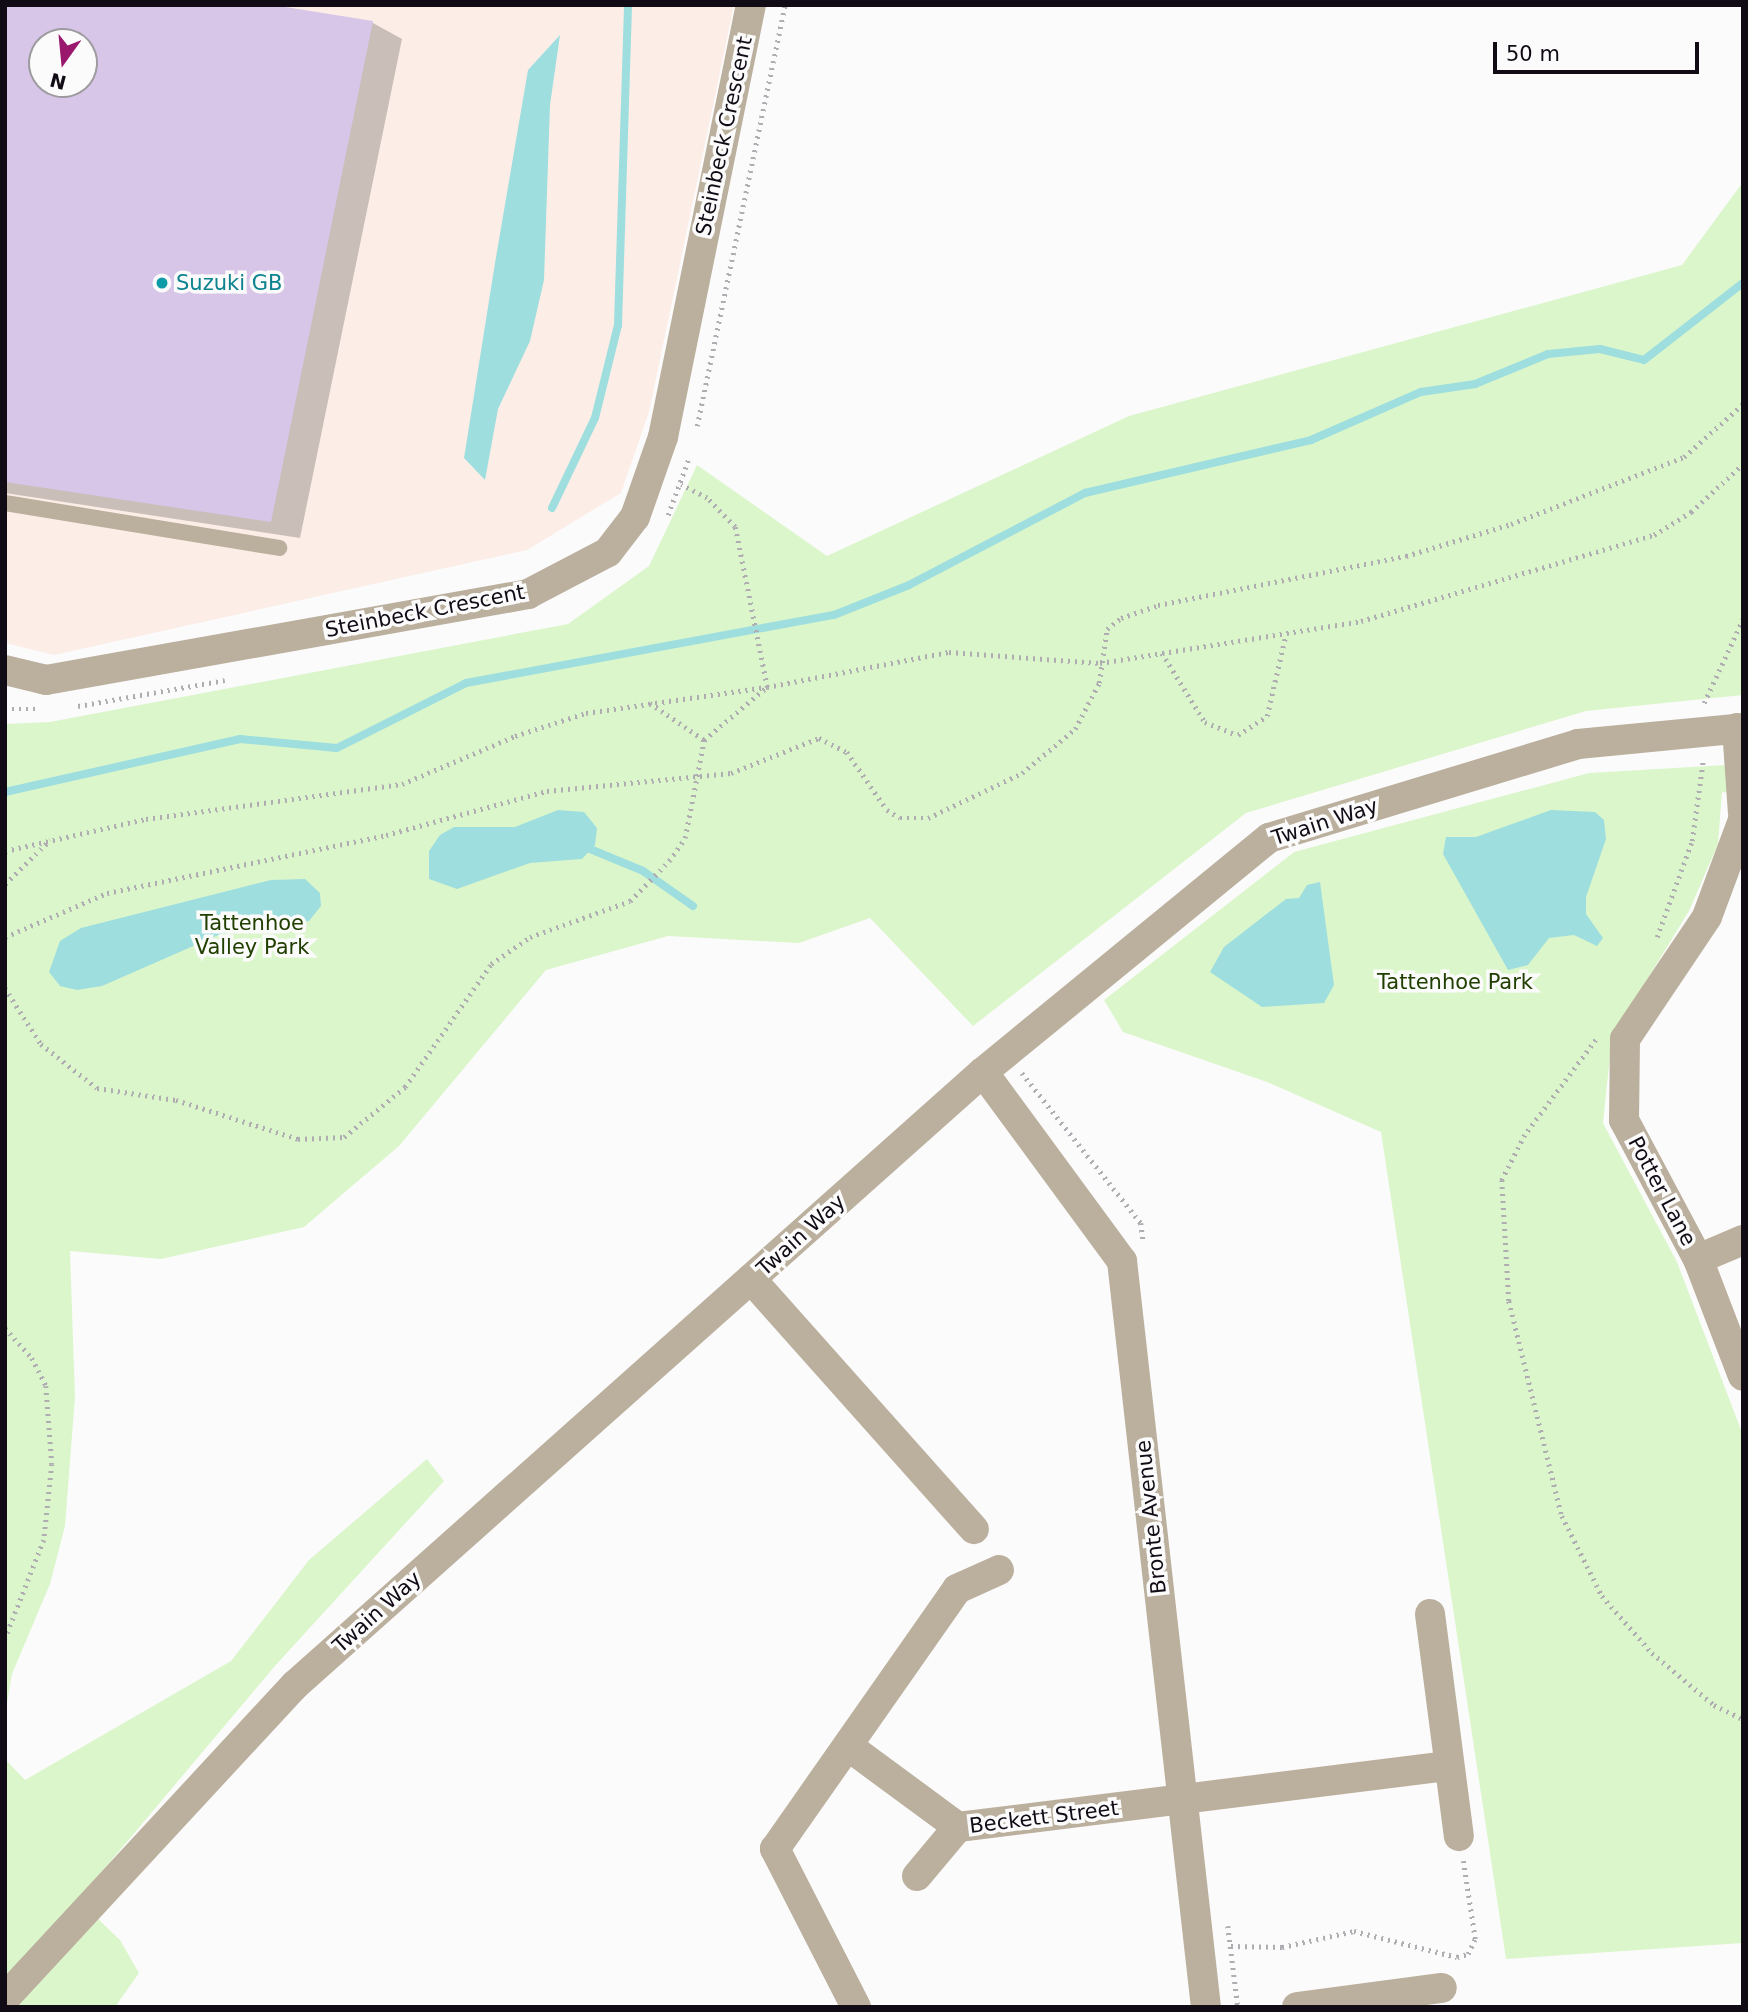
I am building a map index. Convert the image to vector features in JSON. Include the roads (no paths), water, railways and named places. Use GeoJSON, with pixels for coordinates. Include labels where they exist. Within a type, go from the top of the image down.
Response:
{"type":"FeatureCollection","features":[{"type":"Feature","properties":{"kind":"street","name":"Steinbeck Crescent"},"geometry":{"type":"LineString","coordinates":[[5,670],[46,680],[528,594],[608,552],[635,517],[663,437],[751,5]]}},
{"type":"Feature","properties":{"kind":"street","name":"Twain Way"},"geometry":{"type":"LineString","coordinates":[[5,1998],[295,1685],[983,1073],[1269,838],[1578,744],[1701,728],[1740,728]]}},
{"type":"Feature","properties":{"kind":"street"},"geometry":{"type":"LineString","coordinates":[[1740,728],[1743,813]]}},
{"type":"Feature","properties":{"kind":"street","name":"Potter Lane"},"geometry":{"type":"LineString","coordinates":[[1743,820],[1707,917],[1625,1039],[1624,1120],[1698,1259],[1743,1376]]}},
{"type":"Feature","properties":{"kind":"street","name":"Bronte Avenue"},"geometry":{"type":"LineString","coordinates":[[983,1073],[1122,1261],[1206,2007]]}},
{"type":"Feature","properties":{"kind":"street"},"geometry":{"type":"LineString","coordinates":[[1698,1259],[1743,1240]]}},
{"type":"Feature","properties":{"kind":"street"},"geometry":{"type":"LineString","coordinates":[[751,1279],[974,1529]]}},
{"type":"Feature","properties":{"kind":"street"},"geometry":{"type":"LineString","coordinates":[[856,2007],[775,1849],[957,1589],[999,1570]]}},
{"type":"Feature","properties":{"kind":"street"},"geometry":{"type":"LineString","coordinates":[[1430,1614],[1459,1836]]}},
{"type":"Feature","properties":{"kind":"street","name":"Beckett Street"},"geometry":{"type":"LineString","coordinates":[[848,1746],[958,1827],[1448,1766]]}},
{"type":"Feature","properties":{"kind":"street"},"geometry":{"type":"LineString","coordinates":[[917,1876],[958,1827]]}},
{"type":"Feature","properties":{"kind":"street"},"geometry":{"type":"LineString","coordinates":[[1297,2007],[1442,1988]]}},
{"type":"Feature","properties":{"kind":"lane"},"geometry":{"type":"LineString","coordinates":[[5,503],[279,548]]}},
{"type":"Feature","properties":{"kind":"water"},"geometry":{"type":"Polygon","coordinates":[[[560,35],[550,105],[544,280],[530,341],[498,409],[485,480],[464,458],[495,263],[528,70],[560,35]]]}},
{"type":"Feature","properties":{"kind":"water"},"geometry":{"type":"Polygon","coordinates":[[[558,810],[584,812],[597,828],[595,845],[582,859],[530,863],[457,889],[429,879],[429,851],[440,835],[454,827],[515,827],[558,810]]]}},
{"type":"Feature","properties":{"kind":"water"},"geometry":{"type":"Polygon","coordinates":[[[1551,810],[1595,812],[1604,820],[1606,839],[1586,897],[1586,914],[1603,938],[1597,946],[1574,935],[1549,938],[1528,965],[1508,970],[1443,854],[1446,837],[1476,837],[1551,810]]]}},
{"type":"Feature","properties":{"kind":"water"},"geometry":{"type":"Polygon","coordinates":[[[305,879],[320,893],[321,906],[309,921],[223,933],[102,986],[77,990],[60,986],[49,972],[60,941],[81,928],[271,880],[305,879]]]}},
{"type":"Feature","properties":{"kind":"water"},"geometry":{"type":"Polygon","coordinates":[[[1320,882],[1334,985],[1324,1003],[1262,1007],[1210,972],[1224,947],[1286,899],[1299,898],[1307,885],[1320,882]]]}},
{"type":"Feature","properties":{"kind":"waterway"},"geometry":{"type":"LineString","coordinates":[[552,508],[595,418],[618,325],[628,5]]}},
{"type":"Feature","properties":{"kind":"waterway"},"geometry":{"type":"LineString","coordinates":[[5,792],[240,739],[337,748],[466,683],[834,615],[909,585],[1085,493],[1311,440],[1421,392],[1475,384],[1548,354],[1600,349],[1644,360],[1743,283]]}},
{"type":"Feature","properties":{"kind":"waterway"},"geometry":{"type":"LineString","coordinates":[[590,849],[643,871],[693,906]]}},
{"type":"Feature","properties":{"kind":"place","name":"Suzuki GB"},"geometry":{"type":"Point","coordinates":[162,283]}},
{"type":"Feature","properties":{"kind":"park label","name":"Tattenhoe Valley Park"},"geometry":{"type":"Point","coordinates":[252,935]}},
{"type":"Feature","properties":{"kind":"park label","name":"Tattenhoe Park"},"geometry":{"type":"Point","coordinates":[1455,982]}}]}
